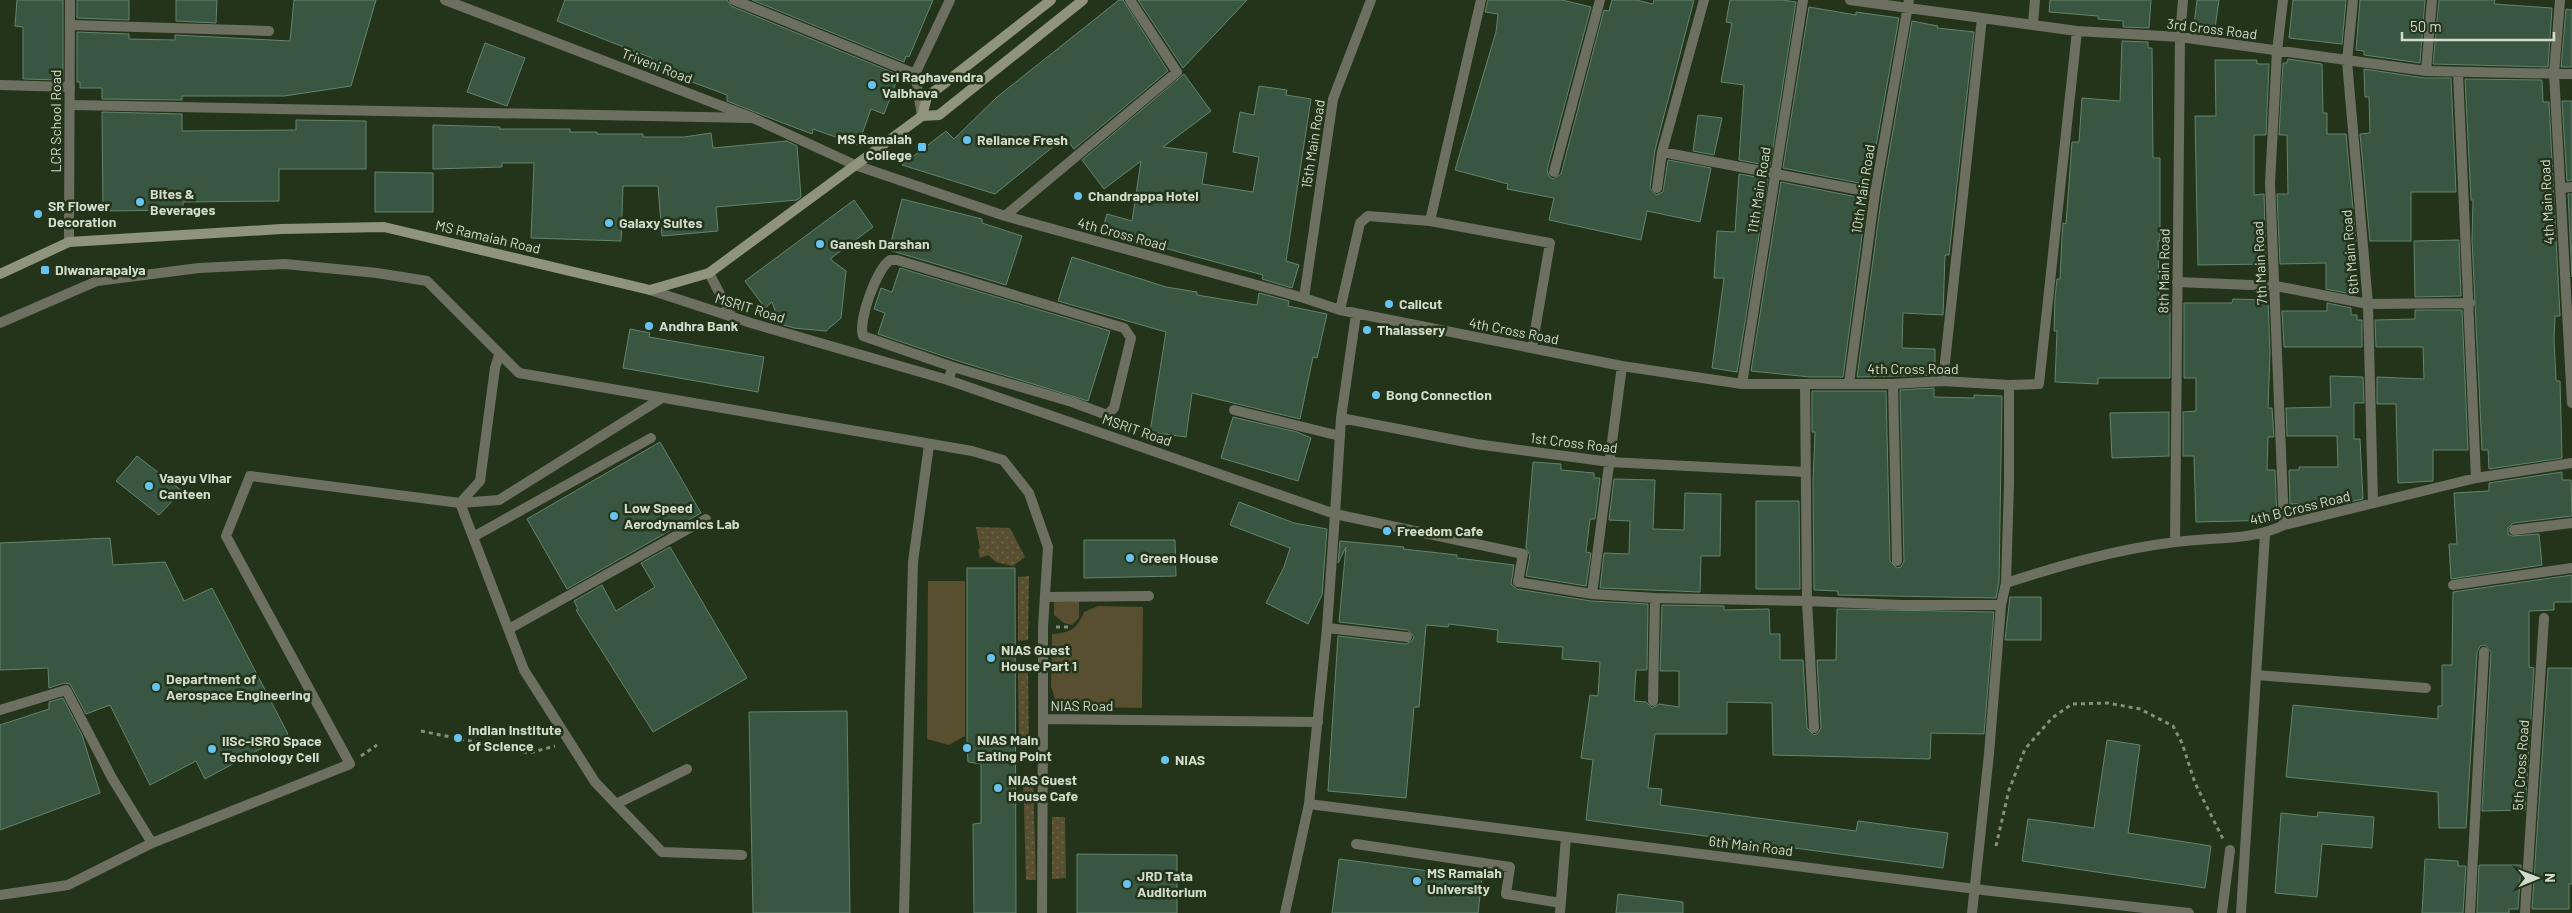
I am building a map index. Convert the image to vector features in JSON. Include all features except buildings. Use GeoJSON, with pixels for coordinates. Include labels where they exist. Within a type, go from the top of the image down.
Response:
{"type":"FeatureCollection","features":[{"type":"Feature","properties":{"kind":"main road"},"geometry":{"type":"LineString","coordinates":[[922,116],[927,97],[1051,0]]}},
{"type":"Feature","properties":{"kind":"main road"},"geometry":{"type":"LineString","coordinates":[[650,290],[709,272],[922,116],[939,115],[1083,0]]}},
{"type":"Feature","properties":{"kind":"main road","name":"MS Ramaiah Road"},"geometry":{"type":"LineString","coordinates":[[0,274],[69,242],[281,229],[384,227],[650,290]]}},
{"type":"Feature","properties":{"kind":"street","name":"LCR School Road"},"geometry":{"type":"LineString","coordinates":[[69,242],[70,0]]}},
{"type":"Feature","properties":{"kind":"street","name":"Triveni Road"},"geometry":{"type":"LineString","coordinates":[[446,0],[753,118],[856,165]]}},
{"type":"Feature","properties":{"kind":"street"},"geometry":{"type":"LineString","coordinates":[[734,0],[915,74]]}},
{"type":"Feature","properties":{"kind":"street"},"geometry":{"type":"LineString","coordinates":[[922,116],[915,74],[950,0]]}},
{"type":"Feature","properties":{"kind":"street"},"geometry":{"type":"LineString","coordinates":[[1005,216],[1177,72],[1130,0]]}},
{"type":"Feature","properties":{"kind":"street","name":"15th Main Road"},"geometry":{"type":"LineString","coordinates":[[1304,298],[1333,99],[1372,0]]}},
{"type":"Feature","properties":{"kind":"street"},"geometry":{"type":"LineString","coordinates":[[1430,221],[1481,0]]}},
{"type":"Feature","properties":{"kind":"street"},"geometry":{"type":"LineString","coordinates":[[1554,172],[1600,0]]}},
{"type":"Feature","properties":{"kind":"street"},"geometry":{"type":"LineString","coordinates":[[1657,188],[1662,152],[1704,0]]}},
{"type":"Feature","properties":{"kind":"street","name":"11th Main Road"},"geometry":{"type":"LineString","coordinates":[[1742,384],[1803,0]]}},
{"type":"Feature","properties":{"kind":"street","name":"3rd Cross Road"},"geometry":{"type":"LineString","coordinates":[[1850,0],[1908,4],[1982,18],[2033,23],[2077,31],[2180,37],[2426,71],[2572,74]]}},
{"type":"Feature","properties":{"kind":"street"},"geometry":{"type":"LineString","coordinates":[[2033,23],[2035,0]]}},
{"type":"Feature","properties":{"kind":"street","name":"8th Main Road"},"geometry":{"type":"LineString","coordinates":[[2175,542],[2180,37],[2184,0]]}},
{"type":"Feature","properties":{"kind":"street","name":"7th Main Road"},"geometry":{"type":"LineString","coordinates":[[2282,0],[2277,51],[2270,183],[2276,286],[2284,525]]}},
{"type":"Feature","properties":{"kind":"street","name":"6th Main Road"},"geometry":{"type":"LineString","coordinates":[[2353,0],[2347,61],[2368,304],[2373,503]]}},
{"type":"Feature","properties":{"kind":"street"},"geometry":{"type":"LineString","coordinates":[[2426,71],[2432,0]]}},
{"type":"Feature","properties":{"kind":"street","name":"4th Main Road"},"geometry":{"type":"LineString","coordinates":[[2560,0],[2554,73],[2560,188],[2568,276],[2572,403]]}},
{"type":"Feature","properties":{"kind":"street","name":"10th Main Road"},"geometry":{"type":"LineString","coordinates":[[1849,382],[1875,193],[1908,4]]}},
{"type":"Feature","properties":{"kind":"street"},"geometry":{"type":"LineString","coordinates":[[1943,381],[1982,18]]}},
{"type":"Feature","properties":{"kind":"street"},"geometry":{"type":"LineString","coordinates":[[70,25],[269,31]]}},
{"type":"Feature","properties":{"kind":"street","name":"4th Cross Road"},"geometry":{"type":"LineString","coordinates":[[856,165],[1005,216],[1304,298],[1340,310],[1622,366],[1742,384],[1849,382],[1893,384],[1943,381],[2009,385],[2039,384],[2077,31]]}},
{"type":"Feature","properties":{"kind":"street"},"geometry":{"type":"LineString","coordinates":[[2458,73],[2470,303],[2476,478]]}},
{"type":"Feature","properties":{"kind":"street"},"geometry":{"type":"LineString","coordinates":[[0,85],[70,87]]}},
{"type":"Feature","properties":{"kind":"street"},"geometry":{"type":"LineString","coordinates":[[70,105],[753,118]]}},
{"type":"Feature","properties":{"kind":"street"},"geometry":{"type":"LineString","coordinates":[[1662,152],[1875,193]]}},
{"type":"Feature","properties":{"kind":"street"},"geometry":{"type":"LineString","coordinates":[[2560,188],[2572,188]]}},
{"type":"Feature","properties":{"kind":"street"},"geometry":{"type":"LineString","coordinates":[[1340,310],[1360,223],[1368,216],[1430,221],[1550,243],[1532,348]]}},
{"type":"Feature","properties":{"kind":"street"},"geometry":{"type":"LineString","coordinates":[[890,260],[897,260],[1124,328],[1131,338],[1114,408],[1107,415],[1072,402],[953,367],[863,336],[861,328],[862,318],[880,272],[890,260]]}},
{"type":"Feature","properties":{"kind":"street","name":"NIAS Road"},"geometry":{"type":"LineString","coordinates":[[0,323],[97,281],[200,268],[285,264],[427,281],[519,373],[972,451],[1003,460],[1029,493],[1048,547],[1045,597],[1043,719],[1318,722]]}},
{"type":"Feature","properties":{"kind":"street"},"geometry":{"type":"LineString","coordinates":[[709,272],[732,317]]}},
{"type":"Feature","properties":{"kind":"street"},"geometry":{"type":"LineString","coordinates":[[2178,282],[2276,286],[2368,304],[2470,303]]}},
{"type":"Feature","properties":{"kind":"street","name":"MSRIT Road"},"geometry":{"type":"LineString","coordinates":[[650,290],[732,317],[948,380],[1335,514],[1523,554],[1518,582],[1592,594]]}},
{"type":"Feature","properties":{"kind":"street"},"geometry":{"type":"LineString","coordinates":[[1285,913],[1309,804],[1327,628],[1341,418],[1356,314]]}},
{"type":"Feature","properties":{"kind":"street"},"geometry":{"type":"LineString","coordinates":[[460,503],[480,481],[499,355]]}},
{"type":"Feature","properties":{"kind":"street"},"geometry":{"type":"LineString","coordinates":[[1622,366],[1592,594],[1655,598],[1900,605],[2001,605]]}},
{"type":"Feature","properties":{"kind":"street"},"geometry":{"type":"LineString","coordinates":[[948,380],[953,367]]}},
{"type":"Feature","properties":{"kind":"street"},"geometry":{"type":"LineString","coordinates":[[1805,384],[1807,601],[1814,728]]}},
{"type":"Feature","properties":{"kind":"street"},"geometry":{"type":"LineString","coordinates":[[1893,384],[1897,561]]}},
{"type":"Feature","properties":{"kind":"street"},"geometry":{"type":"LineString","coordinates":[[1972,913],[1989,754],[2001,605],[2006,583],[2009,385]]}},
{"type":"Feature","properties":{"kind":"street"},"geometry":{"type":"LineString","coordinates":[[0,894],[68,885],[152,843],[350,764],[226,536],[250,476],[460,503],[499,500],[662,398]]}},
{"type":"Feature","properties":{"kind":"street"},"geometry":{"type":"LineString","coordinates":[[1234,410],[1340,436]]}},
{"type":"Feature","properties":{"kind":"street","name":"1st Cross Road"},"geometry":{"type":"LineString","coordinates":[[1341,418],[1450,440],[1610,462],[1806,472]]}},
{"type":"Feature","properties":{"kind":"street"},"geometry":{"type":"LineString","coordinates":[[473,537],[651,438]]}},
{"type":"Feature","properties":{"kind":"street"},"geometry":{"type":"LineString","coordinates":[[904,913],[913,562],[929,445]]}},
{"type":"Feature","properties":{"kind":"street","name":"4th B Cross Road"},"geometry":{"type":"LineString","coordinates":[[2006,583],[2088,557],[2175,542],[2265,534],[2284,525],[2476,478],[2572,463]]}},
{"type":"Feature","properties":{"kind":"street"},"geometry":{"type":"LineString","coordinates":[[460,503],[524,670],[596,782],[662,852],[742,855]]}},
{"type":"Feature","properties":{"kind":"street"},"geometry":{"type":"LineString","coordinates":[[509,629],[706,519]]}},
{"type":"Feature","properties":{"kind":"street"},"geometry":{"type":"LineString","coordinates":[[2514,530],[2572,522]]}},
{"type":"Feature","properties":{"kind":"street"},"geometry":{"type":"LineString","coordinates":[[2241,913],[2265,534]]}},
{"type":"Feature","properties":{"kind":"street"},"geometry":{"type":"LineString","coordinates":[[2452,585],[2572,568]]}},
{"type":"Feature","properties":{"kind":"street"},"geometry":{"type":"LineString","coordinates":[[1045,597],[1149,596]]}},
{"type":"Feature","properties":{"kind":"street"},"geometry":{"type":"LineString","coordinates":[[1653,701],[1655,598]]}},
{"type":"Feature","properties":{"kind":"street","name":"5th Cross Road"},"geometry":{"type":"LineString","coordinates":[[2525,913],[2544,618]]}},
{"type":"Feature","properties":{"kind":"street"},"geometry":{"type":"LineString","coordinates":[[1327,628],[1406,636]]}},
{"type":"Feature","properties":{"kind":"street"},"geometry":{"type":"LineString","coordinates":[[2470,913],[2484,652]]}},
{"type":"Feature","properties":{"kind":"street"},"geometry":{"type":"LineString","coordinates":[[2256,675],[2426,688]]}},
{"type":"Feature","properties":{"kind":"street"},"geometry":{"type":"LineString","coordinates":[[0,710],[66,690],[112,778],[152,843]]}},
{"type":"Feature","properties":{"kind":"street"},"geometry":{"type":"LineString","coordinates":[[1042,913],[1043,719]]}},
{"type":"Feature","properties":{"kind":"street"},"geometry":{"type":"LineString","coordinates":[[616,804],[687,769]]}},
{"type":"Feature","properties":{"kind":"street","name":"6th Main Road"},"geometry":{"type":"LineString","coordinates":[[1309,804],[2189,913]]}},
{"type":"Feature","properties":{"kind":"street"},"geometry":{"type":"LineString","coordinates":[[1356,844],[1510,867],[1506,894],[1561,908],[1566,837]]}},
{"type":"Feature","properties":{"kind":"street"},"geometry":{"type":"LineString","coordinates":[[2222,913],[2230,850]]}},
{"type":"Feature","properties":{"kind":"path"},"geometry":{"type":"LineString","coordinates":[[1995,850],[2008,790],[2025,749],[2052,718],[2072,704],[2108,703],[2140,709],[2173,726],[2182,743],[2195,784],[2230,850]]}},
{"type":"Feature","properties":{"kind":"path"},"geometry":{"type":"LineString","coordinates":[[420,731],[529,753],[570,742]]}},
{"type":"Feature","properties":{"kind":"shaded area"},"geometry":{"type":"Polygon","coordinates":[[[976,527],[1010,528],[1025,557],[1013,566],[996,562],[988,555],[980,558],[976,527]]]}},
{"type":"Feature","properties":{"kind":"shaded area"},"geometry":{"type":"Polygon","coordinates":[[[1029,576],[1028,640],[1018,641],[1018,577],[1029,576]]]}},
{"type":"Feature","properties":{"kind":"shaded area"},"geometry":{"type":"Polygon","coordinates":[[[928,581],[965,581],[965,736],[949,745],[927,739],[928,581]]]}},
{"type":"Feature","properties":{"kind":"shaded area"},"geometry":{"type":"Polygon","coordinates":[[[1079,601],[1079,618],[1072,625],[1064,623],[1054,615],[1054,602],[1079,601]]]}},
{"type":"Feature","properties":{"kind":"shaded area"},"geometry":{"type":"Polygon","coordinates":[[[1098,606],[1143,607],[1142,708],[1057,706],[1051,686],[1052,634],[1064,633],[1072,629],[1079,622],[1084,612],[1098,606]]]}},
{"type":"Feature","properties":{"kind":"shaded area"},"geometry":{"type":"Polygon","coordinates":[[[1018,670],[1028,670],[1029,744],[1019,744],[1018,670]]]}},
{"type":"Feature","properties":{"kind":"shaded area"},"geometry":{"type":"Polygon","coordinates":[[[1023,775],[1033,775],[1036,880],[1026,880],[1023,775]]]}},
{"type":"Feature","properties":{"kind":"shaded area"},"geometry":{"type":"Polygon","coordinates":[[[1052,817],[1065,817],[1066,878],[1052,879],[1052,817]]]}},
{"type":"Feature","properties":{"kind":"place","name":"Sri Raghavendra Vaibhava"},"geometry":{"type":"Point","coordinates":[872,85]}},
{"type":"Feature","properties":{"kind":"place","name":"Reliance Fresh"},"geometry":{"type":"Point","coordinates":[967,140]}},
{"type":"Feature","properties":{"kind":"place","name":"MS Ramaiah College"},"geometry":{"type":"Point","coordinates":[922,147]}},
{"type":"Feature","properties":{"kind":"place","name":"Chandrappa Hotel"},"geometry":{"type":"Point","coordinates":[1078,196]}},
{"type":"Feature","properties":{"kind":"place","name":"Bites & Beverages"},"geometry":{"type":"Point","coordinates":[140,202]}},
{"type":"Feature","properties":{"kind":"place","name":"SR Flower Decoration"},"geometry":{"type":"Point","coordinates":[38,214]}},
{"type":"Feature","properties":{"kind":"place","name":"Galaxy Suites"},"geometry":{"type":"Point","coordinates":[609,223]}},
{"type":"Feature","properties":{"kind":"place","name":"Ganesh Darshan"},"geometry":{"type":"Point","coordinates":[820,244]}},
{"type":"Feature","properties":{"kind":"place","name":"Diwanarapalya"},"geometry":{"type":"Point","coordinates":[45,270]}},
{"type":"Feature","properties":{"kind":"place","name":"Calicut"},"geometry":{"type":"Point","coordinates":[1389,304]}},
{"type":"Feature","properties":{"kind":"place","name":"Andhra Bank"},"geometry":{"type":"Point","coordinates":[649,326]}},
{"type":"Feature","properties":{"kind":"place","name":"Thalassery"},"geometry":{"type":"Point","coordinates":[1367,330]}},
{"type":"Feature","properties":{"kind":"place","name":"Bong Connection"},"geometry":{"type":"Point","coordinates":[1376,395]}},
{"type":"Feature","properties":{"kind":"place","name":"Vaayu Vihar Canteen"},"geometry":{"type":"Point","coordinates":[149,486]}},
{"type":"Feature","properties":{"kind":"place","name":"Low Speed Aerodynamics Lab"},"geometry":{"type":"Point","coordinates":[614,516]}},
{"type":"Feature","properties":{"kind":"place","name":"Freedom Cafe"},"geometry":{"type":"Point","coordinates":[1387,531]}},
{"type":"Feature","properties":{"kind":"place","name":"Green House"},"geometry":{"type":"Point","coordinates":[1130,558]}},
{"type":"Feature","properties":{"kind":"place","name":"NIAS Guest House Part 1"},"geometry":{"type":"Point","coordinates":[991,658]}},
{"type":"Feature","properties":{"kind":"place","name":"Department of Aerospace Engineering"},"geometry":{"type":"Point","coordinates":[156,687]}},
{"type":"Feature","properties":{"kind":"place","name":"Indian Institute of Science"},"geometry":{"type":"Point","coordinates":[458,738]}},
{"type":"Feature","properties":{"kind":"place","name":"NIAS Main Eating Point"},"geometry":{"type":"Point","coordinates":[967,748]}},
{"type":"Feature","properties":{"kind":"place","name":"IISc-ISRO Space Technology Cell"},"geometry":{"type":"Point","coordinates":[212,749]}},
{"type":"Feature","properties":{"kind":"place","name":"NIAS"},"geometry":{"type":"Point","coordinates":[1165,760]}},
{"type":"Feature","properties":{"kind":"place","name":"NIAS Guest House Cafe"},"geometry":{"type":"Point","coordinates":[998,788]}},
{"type":"Feature","properties":{"kind":"place","name":"MS Ramaiah University"},"geometry":{"type":"Point","coordinates":[1417,881]}},
{"type":"Feature","properties":{"kind":"place","name":"JRD Tata Auditorium"},"geometry":{"type":"Point","coordinates":[1127,884]}}]}
